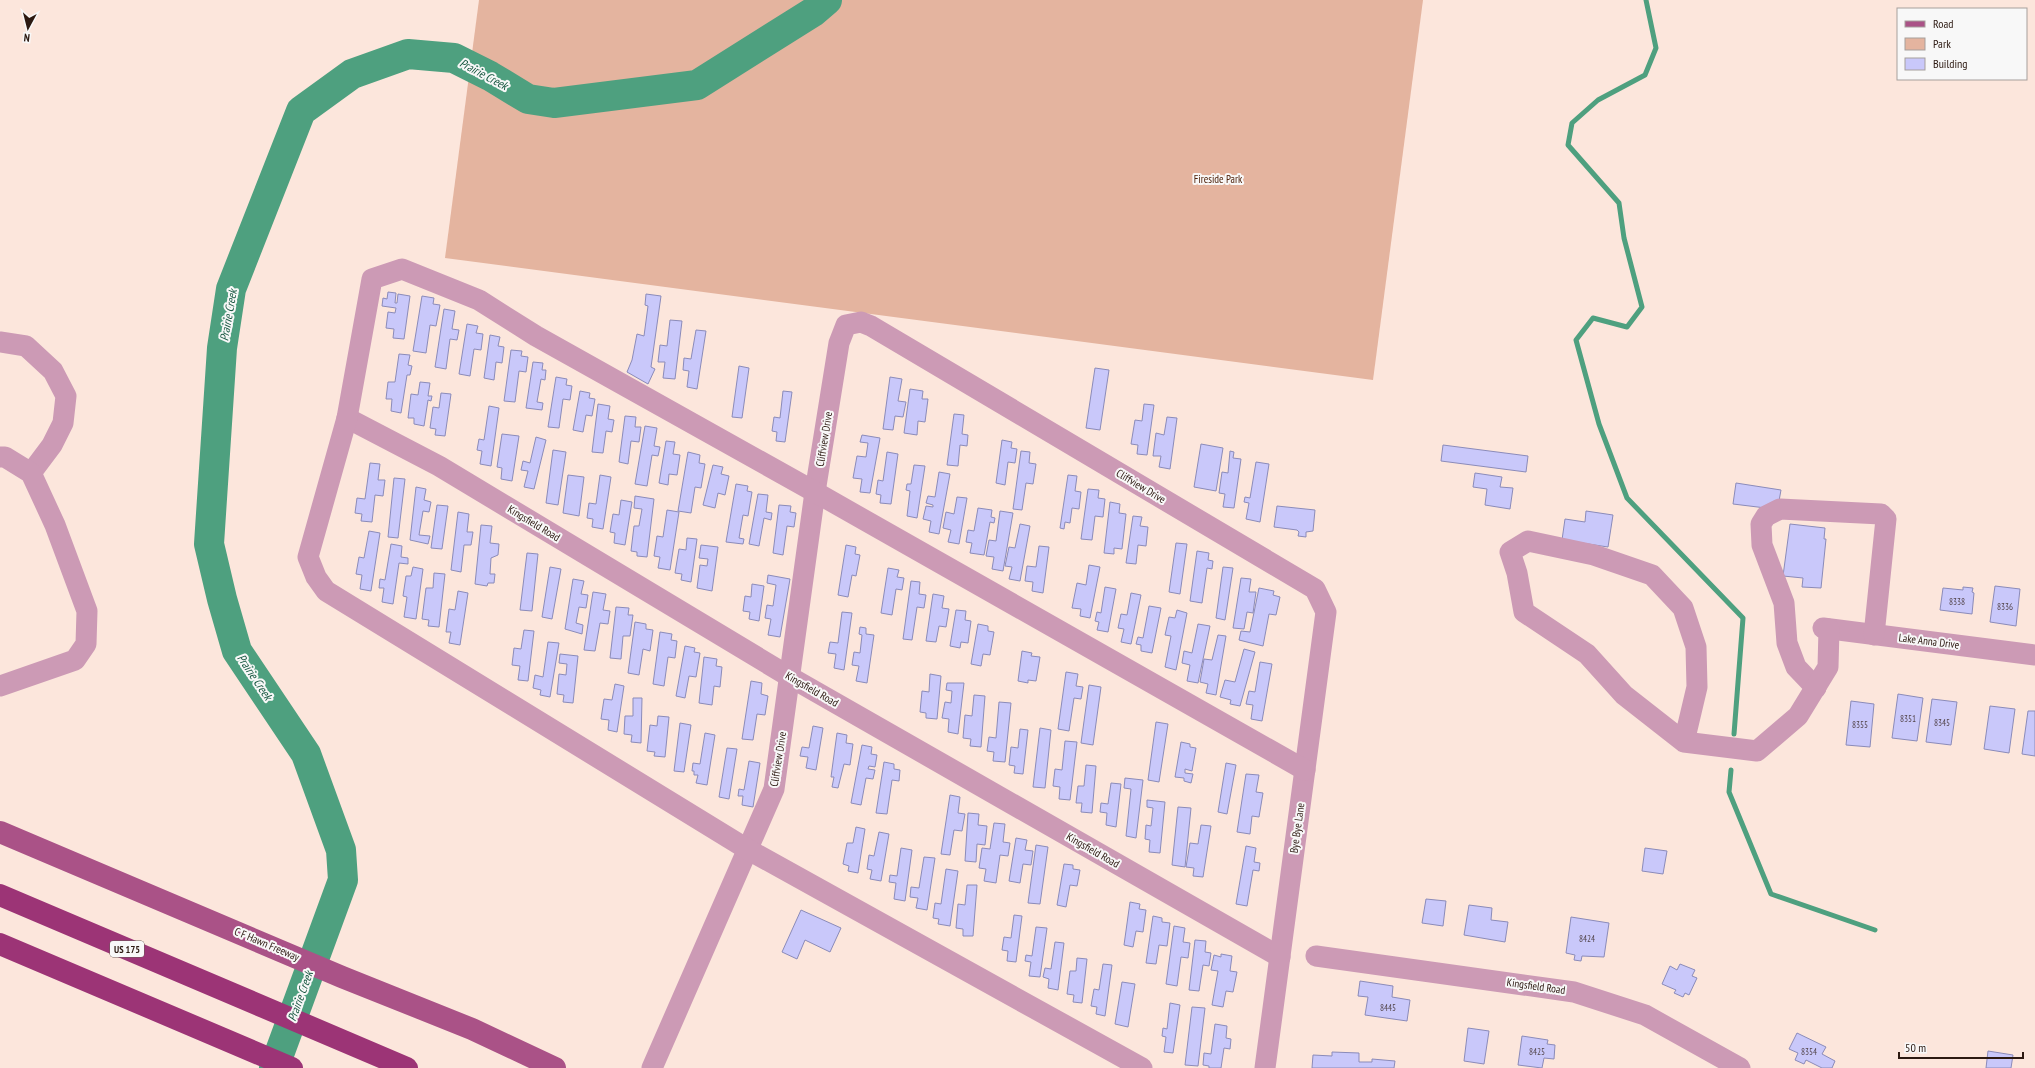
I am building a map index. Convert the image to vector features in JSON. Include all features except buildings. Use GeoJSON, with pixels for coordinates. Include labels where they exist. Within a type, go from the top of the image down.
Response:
{"type":"FeatureCollection","features":[{"type":"Feature","properties":{"kind":"highway","name":"US 175"},"geometry":{"type":"LineString","coordinates":[[0,895],[407,1068]]}},
{"type":"Feature","properties":{"kind":"highway"},"geometry":{"type":"LineString","coordinates":[[0,944],[292,1068]]}},
{"type":"Feature","properties":{"kind":"main road","name":"C F Hawn Freeway"},"geometry":{"type":"LineString","coordinates":[[0,832],[277,948],[342,977],[472,1029],[555,1068]]}},
{"type":"Feature","properties":{"kind":"street"},"geometry":{"type":"LineString","coordinates":[[1142,1068],[747,849],[326,591],[316,577],[308,557],[347,418],[372,280],[402,269],[479,300],[536,336],[815,492],[1305,770]]}},
{"type":"Feature","properties":{"kind":"street","name":"Cliffview Drive"},"geometry":{"type":"LineString","coordinates":[[652,1068],[774,789],[815,492],[842,334],[846,326],[861,322],[871,326],[1315,589]]}},
{"type":"Feature","properties":{"kind":"street"},"geometry":{"type":"LineString","coordinates":[[0,342],[26,346],[53,371],[66,396],[63,424],[52,445],[31,473]]}},
{"type":"Feature","properties":{"kind":"street","name":"Kingsfield Road"},"geometry":{"type":"LineString","coordinates":[[347,418],[439,466],[790,677],[1280,957]]}},
{"type":"Feature","properties":{"kind":"street"},"geometry":{"type":"LineString","coordinates":[[0,457],[5,457],[31,473],[55,525],[87,611],[86,644],[75,660],[0,686]]}},
{"type":"Feature","properties":{"kind":"street"},"geometry":{"type":"LineString","coordinates":[[1684,742],[1697,687],[1696,647],[1683,608],[1652,575],[1594,555],[1528,541],[1510,552],[1517,573],[1524,612],[1587,654],[1624,695],[1684,742],[1757,751],[1798,716],[1816,688],[1796,667],[1787,643],[1784,603],[1762,545],[1761,524],[1766,516],[1780,509],[1881,514],[1886,519],[1874,635]]}},
{"type":"Feature","properties":{"kind":"street","name":"Bye Bye Lane"},"geometry":{"type":"LineString","coordinates":[[1265,1068],[1326,612],[1315,589]]}},
{"type":"Feature","properties":{"kind":"street","name":"Lake Anna Drive"},"geometry":{"type":"LineString","coordinates":[[1816,688],[1828,667],[1826,629],[2035,654]]}},
{"type":"Feature","properties":{"kind":"street","name":"Kingsfield Road"},"geometry":{"type":"LineString","coordinates":[[1316,956],[1574,992],[1645,1015],[1740,1068]]}},
{"type":"Feature","properties":{"kind":"green space","name":"Fireside Park"},"geometry":{"type":"Polygon","coordinates":[[[479,0],[1423,0],[1373,380],[445,258],[479,0]]]}},
{"type":"Feature","properties":{"kind":"waterway","name":"Prairie Creek"},"geometry":{"type":"LineString","coordinates":[[274,1068],[343,880],[341,850],[306,754],[237,651],[222,599],[209,544],[222,348],[231,289],[301,111],[352,74],[408,54],[454,58],[490,76],[528,99],[554,103],[697,85],[813,12],[827,0]]}},
{"type":"Feature","properties":{"kind":"waterway"},"geometry":{"type":"LineString","coordinates":[[1646,0],[1656,48],[1645,75],[1598,100],[1572,123],[1568,145],[1619,203],[1624,238],[1642,307],[1627,327],[1593,318],[1576,340],[1599,424],[1627,498],[1743,618],[1734,734]]}},
{"type":"Feature","properties":{"kind":"waterway"},"geometry":{"type":"LineString","coordinates":[[1731,770],[1729,792],[1771,894],[1875,930]]}}]}
